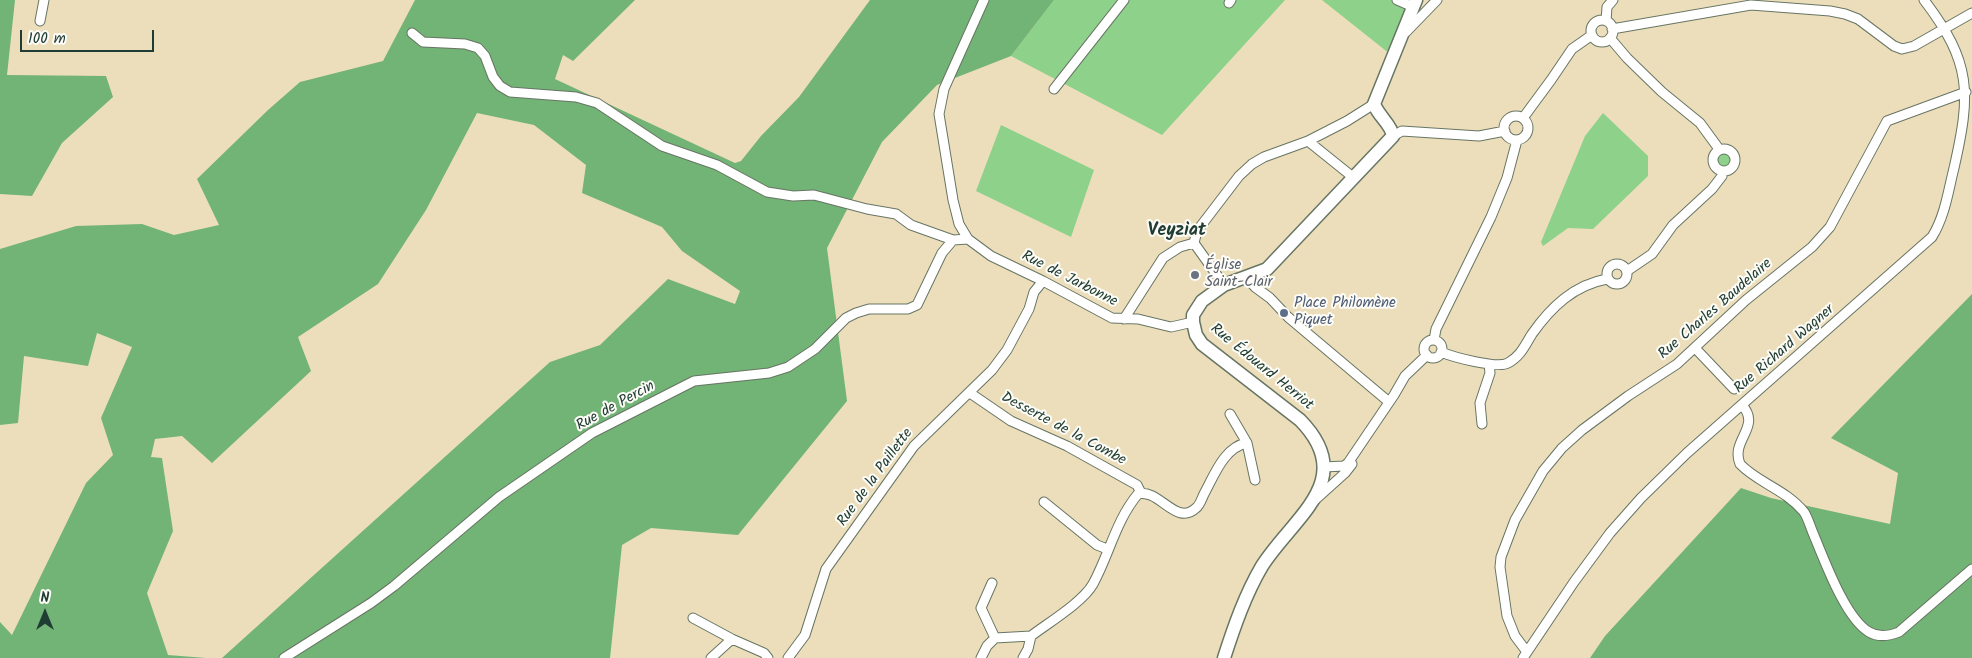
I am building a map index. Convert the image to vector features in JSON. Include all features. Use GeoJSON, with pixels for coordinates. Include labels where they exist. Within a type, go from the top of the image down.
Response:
{"type":"FeatureCollection","features":[{"type":"Feature","properties":{"kind":"street"},"geometry":{"type":"LineString","coordinates":[[40,21],[44,0]]}},
{"type":"Feature","properties":{"kind":"street"},"geometry":{"type":"LineString","coordinates":[[412,33],[423,42],[465,44],[478,48],[485,56],[493,77],[500,86],[510,92],[576,97],[597,102],[662,146],[717,165],[767,192],[793,196],[814,195],[867,209],[896,214],[911,225],[954,240],[968,238],[960,224],[953,200],[939,114],[944,89],[984,0]]}},
{"type":"Feature","properties":{"kind":"street"},"geometry":{"type":"LineString","coordinates":[[1054,89],[1124,0]]}},
{"type":"Feature","properties":{"kind":"street"},"geometry":{"type":"LineString","coordinates":[[1224,285],[1194,243],[1197,231],[1239,176],[1252,164],[1264,157],[1308,141],[1347,121],[1374,104],[1404,34],[1414,4],[1396,0]]}},
{"type":"Feature","properties":{"kind":"street"},"geometry":{"type":"LineString","coordinates":[[1404,34],[1437,0]]}},
{"type":"Feature","properties":{"kind":"street"},"geometry":{"type":"LineString","coordinates":[[1613,0],[1607,7],[1606,21],[1611,33],[1627,58],[1662,92],[1700,123],[1720,149]]}},
{"type":"Feature","properties":{"kind":"street","name":"Rue Richard Wagner"},"geometry":{"type":"LineString","coordinates":[[1525,655],[1593,555],[1620,521],[1660,479],[1932,237],[1944,214],[1962,132],[1966,92],[1960,58],[1954,42],[1924,0]]}},
{"type":"Feature","properties":{"kind":"street"},"geometry":{"type":"LineString","coordinates":[[1606,21],[1595,22],[1591,28],[1592,35],[1600,41],[1611,33],[1751,5],[1830,11],[1858,19],[1894,46],[1902,49],[1914,46],[1972,12]]}},
{"type":"Feature","properties":{"kind":"street"},"geometry":{"type":"LineString","coordinates":[[1523,118],[1572,49],[1592,35]]}},
{"type":"Feature","properties":{"kind":"street","name":"Rue Charles Baudelaire"},"geometry":{"type":"LineString","coordinates":[[1525,655],[1507,616],[1500,567],[1501,557],[1515,520],[1542,471],[1562,448],[1597,419],[1677,364],[1746,300],[1812,247],[1830,227],[1887,121],[1966,92]]}},
{"type":"Feature","properties":{"kind":"street"},"geometry":{"type":"LineString","coordinates":[[1374,104],[1378,114],[1392,129],[1393,136],[1402,131],[1479,136],[1504,131]]}},
{"type":"Feature","properties":{"kind":"street"},"geometry":{"type":"LineString","coordinates":[[1515,116],[1523,118],[1528,124],[1528,131],[1524,138],[1517,140],[1508,137],[1504,131],[1508,120],[1515,116]]}},
{"type":"Feature","properties":{"kind":"street","name":"Rue Édouard Herriot"},"geometry":{"type":"LineString","coordinates":[[1224,658],[1239,614],[1259,572],[1267,558],[1310,506],[1320,485],[1324,467],[1319,444],[1308,428],[1202,344],[1196,335],[1192,322],[1193,315],[1202,301],[1224,285],[1266,269],[1393,136]]}},
{"type":"Feature","properties":{"kind":"street"},"geometry":{"type":"LineString","coordinates":[[1434,340],[1436,329],[1491,217],[1507,178],[1517,140]]}},
{"type":"Feature","properties":{"kind":"street"},"geometry":{"type":"LineString","coordinates":[[1308,141],[1354,178]]}},
{"type":"Feature","properties":{"kind":"street"},"geometry":{"type":"LineString","coordinates":[[1720,149],[1728,149],[1736,156],[1734,166],[1728,171],[1723,171],[1718,169],[1713,160],[1716,152],[1720,149]]}},
{"type":"Feature","properties":{"kind":"street"},"geometry":{"type":"LineString","coordinates":[[1627,271],[1652,254],[1673,226],[1712,189],[1722,176],[1723,171]]}},
{"type":"Feature","properties":{"kind":"street","name":"Rue de Jarbonne"},"geometry":{"type":"LineString","coordinates":[[968,238],[991,256],[1112,318],[1138,318],[1171,327],[1192,322]]}},
{"type":"Feature","properties":{"kind":"street","name":"Rue de Percin"},"geometry":{"type":"LineString","coordinates":[[284,658],[379,597],[499,496],[592,433],[694,381],[769,373],[788,367],[815,350],[846,318],[856,313],[869,310],[908,310],[917,305],[942,253],[954,240]]}},
{"type":"Feature","properties":{"kind":"street"},"geometry":{"type":"LineString","coordinates":[[1124,319],[1163,258],[1180,247],[1194,243]]}},
{"type":"Feature","properties":{"kind":"street"},"geometry":{"type":"LineString","coordinates":[[1614,264],[1623,266],[1627,271],[1626,280],[1623,283],[1617,285],[1610,283],[1607,278],[1607,270],[1614,264]]}},
{"type":"Feature","properties":{"kind":"street"},"geometry":{"type":"LineString","coordinates":[[1246,277],[1288,317],[1389,402]]}},
{"type":"Feature","properties":{"kind":"street"},"geometry":{"type":"LineString","coordinates":[[1441,352],[1489,364],[1506,364],[1521,353],[1542,319],[1561,299],[1594,281],[1607,278]]}},
{"type":"Feature","properties":{"kind":"street","name":"Rue de la Paillette"},"geometry":{"type":"LineString","coordinates":[[788,658],[805,635],[826,569],[914,446],[983,380],[1007,350],[1029,309],[1034,292],[1043,281]]}},
{"type":"Feature","properties":{"kind":"street"},"geometry":{"type":"LineString","coordinates":[[1434,340],[1441,345],[1441,352],[1438,356],[1432,357],[1428,355],[1425,348],[1426,344],[1434,340]]}},
{"type":"Feature","properties":{"kind":"street"},"geometry":{"type":"LineString","coordinates":[[1695,348],[1734,389]]}},
{"type":"Feature","properties":{"kind":"street"},"geometry":{"type":"LineString","coordinates":[[1310,506],[1345,473],[1405,376],[1428,355]]}},
{"type":"Feature","properties":{"kind":"street"},"geometry":{"type":"LineString","coordinates":[[1482,424],[1480,403],[1490,373],[1489,364]]}},
{"type":"Feature","properties":{"kind":"street","name":"Desserte de la Combe"},"geometry":{"type":"LineString","coordinates":[[970,393],[1010,421],[1067,446],[1138,485],[1141,493],[1154,496],[1176,512],[1186,513],[1196,508],[1220,464],[1236,446],[1247,443]]}},
{"type":"Feature","properties":{"kind":"street"},"geometry":{"type":"LineString","coordinates":[[1742,405],[1748,413],[1749,425],[1739,449],[1740,464],[1747,471],[1785,493],[1806,514],[1840,595],[1862,626],[1870,633],[1889,636],[1899,632],[1972,569]]}},
{"type":"Feature","properties":{"kind":"street"},"geometry":{"type":"LineString","coordinates":[[1230,414],[1247,443],[1255,480]]}},
{"type":"Feature","properties":{"kind":"street"},"geometry":{"type":"LineString","coordinates":[[1324,467],[1344,466],[1357,452]]}},
{"type":"Feature","properties":{"kind":"street"},"geometry":{"type":"LineString","coordinates":[[981,658],[987,646],[995,638],[1031,636],[1072,606],[1092,586],[1107,549],[1131,501],[1141,493]]}},
{"type":"Feature","properties":{"kind":"street"},"geometry":{"type":"LineString","coordinates":[[1044,502],[1097,545],[1107,549]]}},
{"type":"Feature","properties":{"kind":"street"},"geometry":{"type":"LineString","coordinates":[[992,583],[982,608],[995,638]]}},
{"type":"Feature","properties":{"kind":"street"},"geometry":{"type":"LineString","coordinates":[[692,618],[764,653],[768,658]]}},
{"type":"Feature","properties":{"kind":"street"},"geometry":{"type":"LineString","coordinates":[[1023,658],[1028,649],[1031,636]]}},
{"type":"Feature","properties":{"kind":"street"},"geometry":{"type":"LineString","coordinates":[[712,658],[732,639]]}},
{"type":"Feature","properties":{"kind":"green space"},"geometry":{"type":"Polygon","coordinates":[[[0,0],[15,0],[7,75],[106,76],[113,97],[62,143],[32,196],[0,194],[0,0]]]}},
{"type":"Feature","properties":{"kind":"green space"},"geometry":{"type":"Polygon","coordinates":[[[415,0],[635,0],[573,61],[563,55],[555,79],[735,163],[741,161],[761,136],[799,97],[870,0],[1054,0],[1011,56],[937,85],[882,142],[827,248],[847,401],[738,535],[651,528],[622,545],[610,658],[222,658],[550,362],[600,345],[668,279],[735,304],[740,291],[682,251],[662,227],[582,193],[586,165],[534,125],[477,113],[426,210],[378,284],[298,337],[311,371],[212,463],[182,436],[155,439],[151,457],[162,458],[173,531],[147,593],[168,655],[206,658],[0,658],[0,622],[12,635],[86,483],[113,455],[101,418],[132,347],[97,333],[88,366],[24,356],[18,423],[0,425],[0,249],[76,226],[142,224],[174,235],[219,225],[197,179],[268,110],[300,82],[383,61],[415,0]]]}},
{"type":"Feature","properties":{"kind":"green space"},"geometry":{"type":"Polygon","coordinates":[[[1054,0],[1285,0],[1162,135],[1011,56],[1054,0]]]}},
{"type":"Feature","properties":{"kind":"green space"},"geometry":{"type":"Polygon","coordinates":[[[1322,0],[1408,0],[1390,54],[1322,0]]]}},
{"type":"Feature","properties":{"kind":"green space"},"geometry":{"type":"Polygon","coordinates":[[[1603,113],[1648,156],[1648,176],[1593,229],[1568,228],[1543,246],[1541,242],[1585,136],[1603,113]]]}},
{"type":"Feature","properties":{"kind":"green space"},"geometry":{"type":"Polygon","coordinates":[[[1001,125],[1094,170],[1071,237],[976,191],[1001,125]]]}},
{"type":"Feature","properties":{"kind":"green space"},"geometry":{"type":"Polygon","coordinates":[[[1725,152],[1733,160],[1725,168],[1717,160],[1725,152]]]}},
{"type":"Feature","properties":{"kind":"green space"},"geometry":{"type":"Polygon","coordinates":[[[1972,294],[1972,658],[1590,658],[1605,636],[1741,488],[1771,498],[1890,524],[1898,473],[1831,438],[1972,294]]]}},
{"type":"Feature","properties":{"kind":"place","name":"Église Saint-Clair"},"geometry":{"type":"Point","coordinates":[1195,275]}},
{"type":"Feature","properties":{"kind":"place","name":"Place Philomène Piquet"},"geometry":{"type":"Point","coordinates":[1284,313]}},
{"type":"Feature","properties":{"kind":"district","name":"Veyziat"},"geometry":{"type":"Point","coordinates":[1177,232]}}]}
